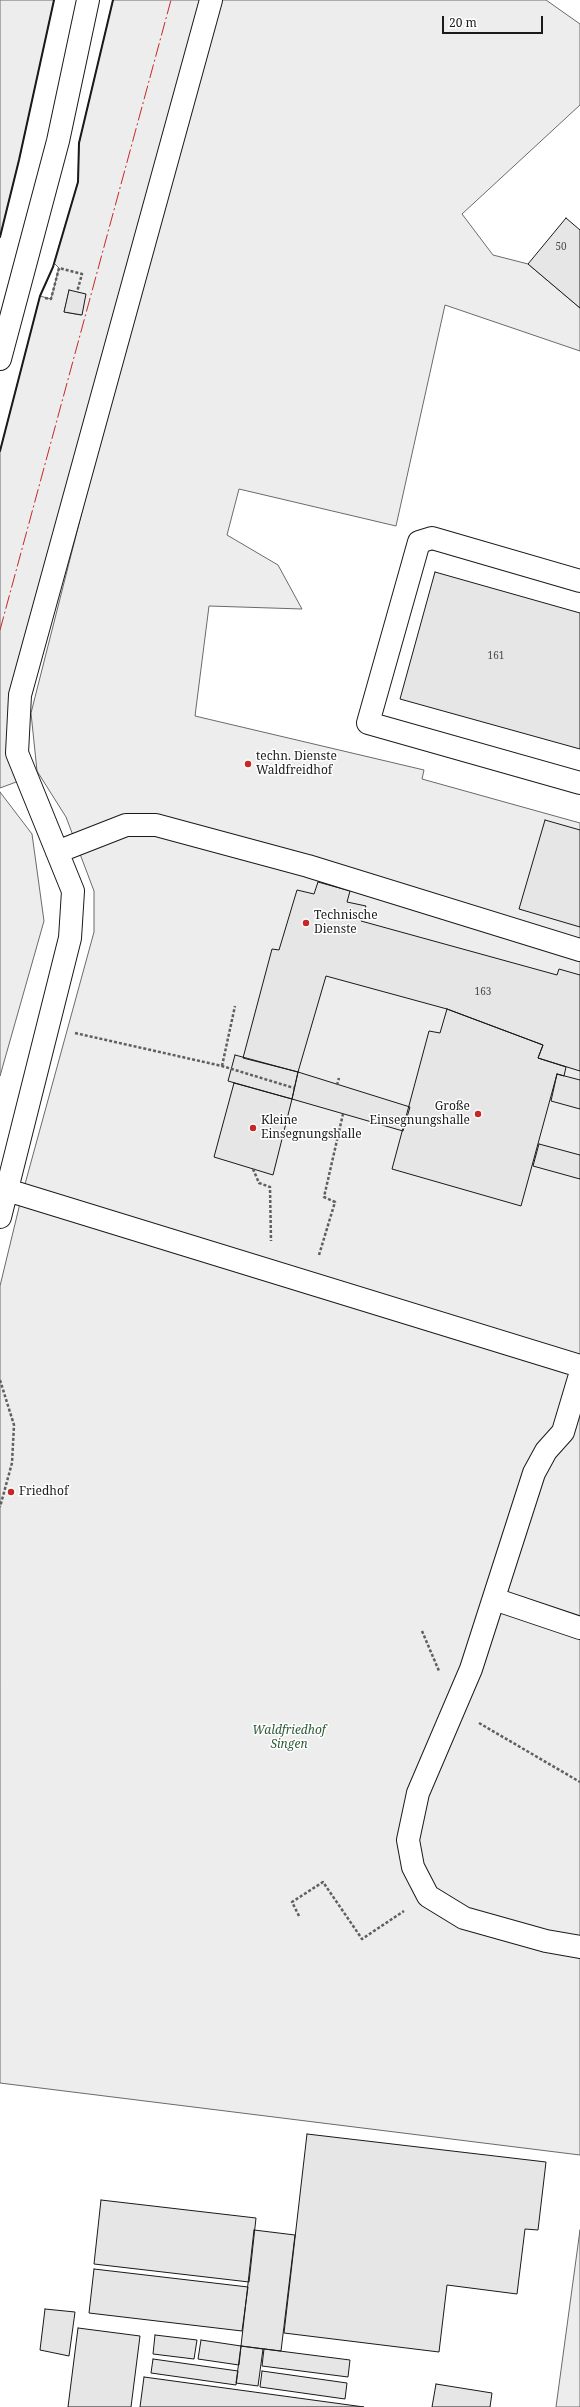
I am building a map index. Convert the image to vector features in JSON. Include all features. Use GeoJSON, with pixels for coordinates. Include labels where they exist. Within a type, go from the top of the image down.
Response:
{"type":"FeatureCollection","features":[{"type":"Feature","properties":{"kind":"main road"},"geometry":{"type":"LineString","coordinates":[[0,359],[58,141],[88,0]]}},
{"type":"Feature","properties":{"kind":"main road"},"geometry":{"type":"LineString","coordinates":[[0,1217],[70,938],[73,891],[17,753],[20,695],[211,0]]}},
{"type":"Feature","properties":{"kind":"main road"},"geometry":{"type":"LineString","coordinates":[[580,581],[432,538],[419,542],[368,723],[580,783]]}},
{"type":"Feature","properties":{"kind":"main road"},"geometry":{"type":"LineString","coordinates":[[57,852],[126,825],[156,826],[308,866],[580,950]]}},
{"type":"Feature","properties":{"kind":"main road"},"geometry":{"type":"LineString","coordinates":[[7,1190],[580,1366]]}},
{"type":"Feature","properties":{"kind":"main road"},"geometry":{"type":"LineString","coordinates":[[580,1375],[572,1434],[546,1451],[534,1473],[471,1669],[418,1793],[408,1840],[413,1867],[428,1896],[464,1918],[546,1941],[580,1947]]}},
{"type":"Feature","properties":{"kind":"main road"},"geometry":{"type":"LineString","coordinates":[[494,1599],[580,1628]]}},
{"type":"Feature","properties":{"kind":"path"},"geometry":{"type":"LineString","coordinates":[[40,296],[51,299],[59,268],[82,274],[77,292]]}},
{"type":"Feature","properties":{"kind":"path"},"geometry":{"type":"LineString","coordinates":[[222,1066],[235,1006]]}},
{"type":"Feature","properties":{"kind":"path"},"geometry":{"type":"LineString","coordinates":[[47,1027],[222,1066],[294,1088]]}},
{"type":"Feature","properties":{"kind":"path"},"geometry":{"type":"LineString","coordinates":[[337,1085],[339,1078]]}},
{"type":"Feature","properties":{"kind":"path"},"geometry":{"type":"LineString","coordinates":[[311,1284],[335,1202],[324,1198],[343,1114]]}},
{"type":"Feature","properties":{"kind":"path"},"geometry":{"type":"LineString","coordinates":[[253,1169],[259,1183],[270,1187],[273,1227],[270,1253],[264,1270]]}},
{"type":"Feature","properties":{"kind":"path"},"geometry":{"type":"LineString","coordinates":[[0,1380],[14,1425],[12,1463],[0,1507]]}},
{"type":"Feature","properties":{"kind":"path"},"geometry":{"type":"LineString","coordinates":[[422,1630],[454,1708],[580,1782]]}},
{"type":"Feature","properties":{"kind":"path"},"geometry":{"type":"LineString","coordinates":[[299,1916],[292,1902],[323,1882],[362,1939],[428,1896]]}},
{"type":"Feature","properties":{"kind":"shaded area"},"geometry":{"type":"Polygon","coordinates":[[[0,0],[54,0],[19,160],[0,237],[0,0]]]}},
{"type":"Feature","properties":{"kind":"shaded area"},"geometry":{"type":"Polygon","coordinates":[[[113,0],[211,0],[20,695],[27,778],[0,788],[0,451],[40,296],[51,299],[59,268],[54,263],[78,182],[79,143],[113,0]],[[69,291],[64,312],[81,315],[85,294],[69,291]]]}},
{"type":"Feature","properties":{"kind":"shaded area","name":"Waldfriedhof Singen"},"geometry":{"type":"Polygon","coordinates":[[[217,0],[546,0],[580,24],[580,105],[462,214],[493,255],[528,264],[580,308],[580,351],[445,305],[396,526],[239,489],[227,535],[278,565],[302,609],[209,606],[195,716],[424,770],[422,779],[580,823],[580,2155],[0,2083],[0,1286],[22,1195],[94,932],[94,891],[66,817],[37,771],[31,713],[86,496],[217,0]]]}},
{"type":"Feature","properties":{"kind":"shaded area"},"geometry":{"type":"Polygon","coordinates":[[[0,792],[32,834],[44,921],[0,1076],[0,792]]]}},
{"type":"Feature","properties":{"kind":"shaded area"},"geometry":{"type":"Polygon","coordinates":[[[580,2230],[580,2407],[556,2407],[580,2230]]]}},
{"type":"Feature","properties":{"kind":"building"},"geometry":{"type":"Polygon","coordinates":[[[566,218],[580,230],[580,308],[528,264],[566,218]]]}},
{"type":"Feature","properties":{"kind":"building"},"geometry":{"type":"Polygon","coordinates":[[[69,290],[86,294],[82,315],[64,312],[69,290]]]}},
{"type":"Feature","properties":{"kind":"building"},"geometry":{"type":"Polygon","coordinates":[[[435,572],[580,613],[580,749],[400,699],[435,572]]]}},
{"type":"Feature","properties":{"kind":"building"},"geometry":{"type":"Polygon","coordinates":[[[545,820],[580,830],[580,927],[519,909],[545,820]]]}},
{"type":"Feature","properties":{"kind":"building"},"geometry":{"type":"Polygon","coordinates":[[[318,882],[350,891],[347,902],[366,906],[361,921],[557,975],[559,969],[580,975],[580,1071],[538,1058],[543,1045],[447,1009],[326,976],[298,1072],[243,1058],[272,949],[279,950],[297,890],[314,894],[318,882]]]}},
{"type":"Feature","properties":{"kind":"building","name":"Große Einsegnungshalle"},"geometry":{"type":"Polygon","coordinates":[[[447,1009],[543,1045],[538,1058],[566,1067],[564,1076],[557,1074],[521,1206],[392,1169],[429,1031],[440,1033],[447,1009]]]}},
{"type":"Feature","properties":{"kind":"building"},"geometry":{"type":"Polygon","coordinates":[[[235,1055],[298,1072],[292,1099],[228,1081],[235,1055]]]}},
{"type":"Feature","properties":{"kind":"building"},"geometry":{"type":"Polygon","coordinates":[[[298,1072],[410,1107],[403,1131],[292,1099],[298,1072]]]}},
{"type":"Feature","properties":{"kind":"building"},"geometry":{"type":"Polygon","coordinates":[[[557,1074],[580,1080],[580,1109],[551,1101],[557,1074]]]}},
{"type":"Feature","properties":{"kind":"building","name":"Kleine Einsegnungshalle"},"geometry":{"type":"Polygon","coordinates":[[[234,1083],[292,1099],[273,1175],[214,1157],[234,1083]]]}},
{"type":"Feature","properties":{"kind":"building"},"geometry":{"type":"Polygon","coordinates":[[[539,1144],[580,1155],[580,1179],[533,1166],[539,1144]]]}},
{"type":"Feature","properties":{"kind":"building"},"geometry":{"type":"Polygon","coordinates":[[[307,2134],[546,2162],[538,2230],[525,2229],[517,2294],[447,2285],[439,2352],[284,2333],[307,2134]]]}},
{"type":"Feature","properties":{"kind":"building"},"geometry":{"type":"Polygon","coordinates":[[[101,2200],[256,2218],[249,2282],[94,2264],[101,2200]]]}},
{"type":"Feature","properties":{"kind":"building"},"geometry":{"type":"Polygon","coordinates":[[[254,2230],[295,2235],[281,2351],[241,2346],[254,2230]]]}},
{"type":"Feature","properties":{"kind":"building"},"geometry":{"type":"Polygon","coordinates":[[[94,2269],[248,2287],[242,2331],[89,2313],[94,2269]]]}},
{"type":"Feature","properties":{"kind":"building"},"geometry":{"type":"Polygon","coordinates":[[[45,2309],[75,2312],[69,2356],[40,2350],[45,2309]]]}},
{"type":"Feature","properties":{"kind":"building"},"geometry":{"type":"Polygon","coordinates":[[[78,2328],[140,2336],[131,2407],[68,2407],[78,2328]]]}},
{"type":"Feature","properties":{"kind":"building"},"geometry":{"type":"Polygon","coordinates":[[[155,2335],[197,2340],[194,2359],[153,2354],[155,2335]]]}},
{"type":"Feature","properties":{"kind":"building"},"geometry":{"type":"Polygon","coordinates":[[[201,2340],[241,2346],[239,2365],[198,2359],[201,2340]]]}},
{"type":"Feature","properties":{"kind":"building"},"geometry":{"type":"Polygon","coordinates":[[[241,2346],[263,2349],[258,2386],[236,2383],[241,2346]]]}},
{"type":"Feature","properties":{"kind":"building"},"geometry":{"type":"Polygon","coordinates":[[[264,2349],[350,2360],[348,2377],[262,2366],[264,2349]]]}},
{"type":"Feature","properties":{"kind":"building"},"geometry":{"type":"Polygon","coordinates":[[[153,2359],[238,2371],[236,2385],[151,2373],[153,2359]]]}},
{"type":"Feature","properties":{"kind":"building"},"geometry":{"type":"Polygon","coordinates":[[[262,2371],[347,2383],[345,2399],[260,2387],[262,2371]]]}},
{"type":"Feature","properties":{"kind":"building"},"geometry":{"type":"Polygon","coordinates":[[[144,2377],[364,2407],[140,2407],[144,2377]]]}},
{"type":"Feature","properties":{"kind":"building"},"geometry":{"type":"Polygon","coordinates":[[[436,2384],[492,2393],[490,2407],[432,2407],[436,2384]]]}},
{"type":"Feature","properties":{"kind":"wall"},"geometry":{"type":"LineString","coordinates":[[0,237],[19,160],[54,0]]}},
{"type":"Feature","properties":{"kind":"wall"},"geometry":{"type":"LineString","coordinates":[[0,451],[40,296],[53,267],[78,182],[79,143],[113,0]]}},
{"type":"Feature","properties":{"kind":"power"},"geometry":{"type":"LineString","coordinates":[[0,630],[171,0]]}},
{"type":"Feature","properties":{"kind":"place","name":"techn. Dienste Waldfreidhof"},"geometry":{"type":"Point","coordinates":[248,764]}},
{"type":"Feature","properties":{"kind":"place","name":"Technische Dienste"},"geometry":{"type":"Point","coordinates":[306,923]}},
{"type":"Feature","properties":{"kind":"place","name":"Große Einsegnungshalle"},"geometry":{"type":"Point","coordinates":[478,1114]}},
{"type":"Feature","properties":{"kind":"place","name":"Kleine Einsegnungshalle"},"geometry":{"type":"Point","coordinates":[253,1128]}},
{"type":"Feature","properties":{"kind":"place","name":"Friedhof"},"geometry":{"type":"Point","coordinates":[11,1492]}}]}
